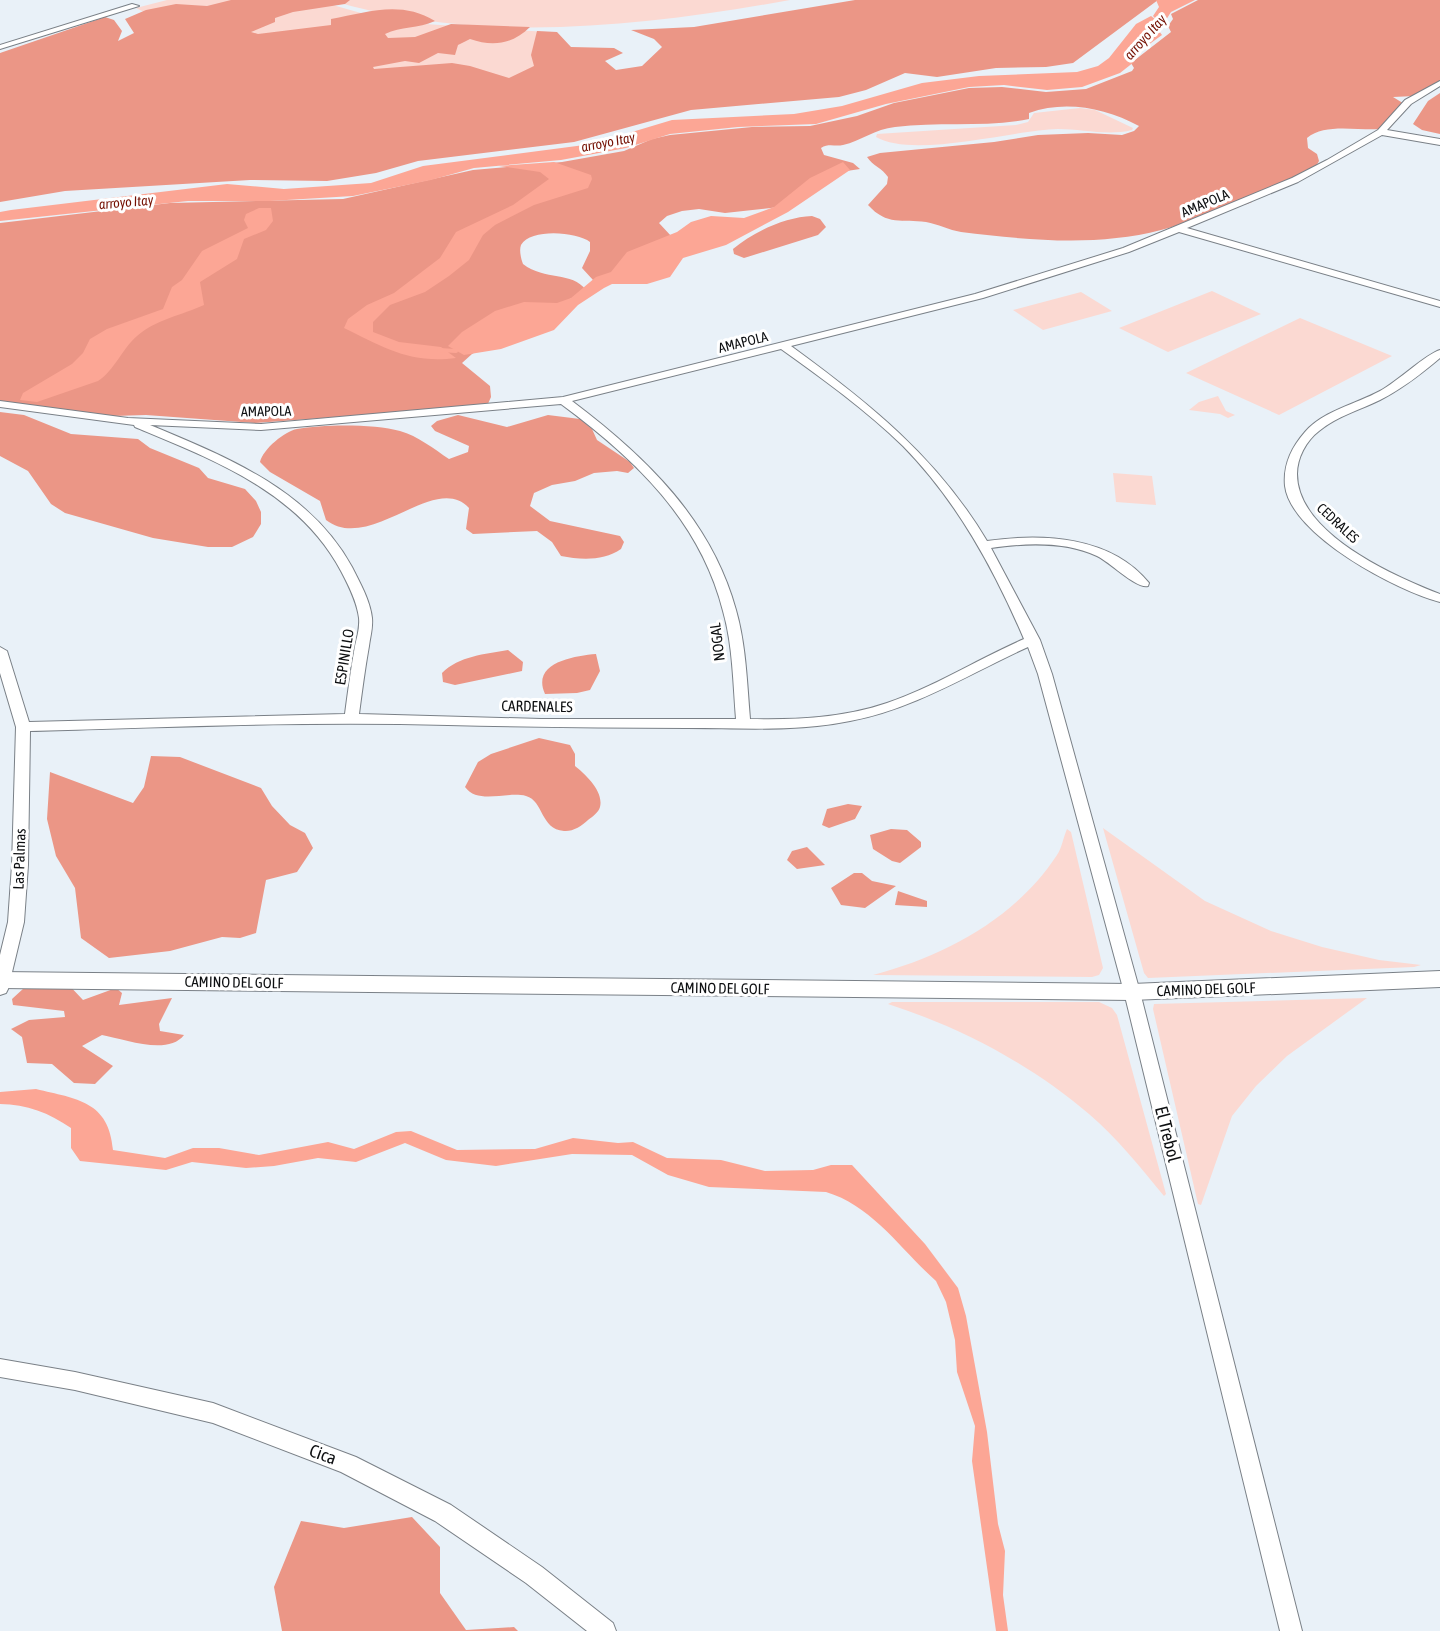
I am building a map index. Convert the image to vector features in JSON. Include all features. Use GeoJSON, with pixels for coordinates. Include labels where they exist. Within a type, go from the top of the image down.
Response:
{"type":"FeatureCollection","features":[{"type":"Feature","properties":{"kind":"street"},"geometry":{"type":"LineString","coordinates":[[0,47],[135,6],[124,0]]}},
{"type":"Feature","properties":{"kind":"street","name":"AMAPOLA"},"geometry":{"type":"LineString","coordinates":[[0,404],[128,421],[261,427],[427,414],[563,400],[990,293],[1092,262],[1180,229],[1295,180],[1380,132],[1408,102],[1440,83]]}},
{"type":"Feature","properties":{"kind":"street"},"geometry":{"type":"LineString","coordinates":[[1380,132],[1440,142]]}},
{"type":"Feature","properties":{"kind":"street"},"geometry":{"type":"LineString","coordinates":[[1180,229],[1440,304]]}},
{"type":"Feature","properties":{"kind":"street","name":"El Trebol"},"geometry":{"type":"LineString","coordinates":[[784,346],[844,390],[921,459],[952,496],[983,545],[1016,602],[1033,640],[1046,674],[1132,992],[1291,1631]]}},
{"type":"Feature","properties":{"kind":"street","name":"CEDRALES"},"geometry":{"type":"LineString","coordinates":[[1440,353],[1400,385],[1322,423],[1310,432],[1294,455],[1290,478],[1292,490],[1302,510],[1325,535],[1349,555],[1383,575],[1440,598]]}},
{"type":"Feature","properties":{"kind":"street","name":"NOGAL"},"geometry":{"type":"LineString","coordinates":[[563,400],[620,444],[659,481],[684,509],[712,558],[730,612],[744,725]]}},
{"type":"Feature","properties":{"kind":"street","name":"ESPINILLO"},"geometry":{"type":"LineString","coordinates":[[128,421],[211,455],[285,496],[311,518],[348,567],[359,595],[366,623],[351,718]]}},
{"type":"Feature","properties":{"kind":"street"},"geometry":{"type":"LineString","coordinates":[[983,545],[1018,540],[1075,546],[1096,551],[1116,562],[1143,584]]}},
{"type":"Feature","properties":{"kind":"street","name":"CARDENALES"},"geometry":{"type":"LineString","coordinates":[[23,727],[351,718],[744,725],[809,723],[850,717],[892,706],[949,682],[981,663],[1033,640]]}},
{"type":"Feature","properties":{"kind":"street"},"geometry":{"type":"LineString","coordinates":[[0,651],[23,727]]}},
{"type":"Feature","properties":{"kind":"street","name":"Las Palmas"},"geometry":{"type":"LineString","coordinates":[[1,982],[16,922],[20,876],[23,727]]}},
{"type":"Feature","properties":{"kind":"street","name":"CAMINO DEL GOLF"},"geometry":{"type":"LineString","coordinates":[[1,982],[1132,992],[1440,979]]}},
{"type":"Feature","properties":{"kind":"street","name":"Cica"},"geometry":{"type":"LineString","coordinates":[[0,1368],[75,1381],[213,1413],[348,1464],[443,1513],[534,1575],[605,1631]]}},
{"type":"Feature","properties":{"kind":"shaded area"},"geometry":{"type":"Polygon","coordinates":[[[167,0],[315,0],[375,17],[425,24],[547,32],[543,91],[437,85],[194,37],[136,8],[167,0]]]}},
{"type":"Feature","properties":{"kind":"shaded area"},"geometry":{"type":"Polygon","coordinates":[[[231,0],[350,0],[345,4],[293,12],[275,18],[275,22],[251,32],[258,34],[331,25],[331,19],[371,11],[397,9],[410,11],[435,21],[391,31],[385,34],[388,38],[415,37],[451,24],[530,27],[517,37],[502,42],[487,43],[470,39],[458,45],[455,55],[438,53],[419,63],[405,61],[373,67],[374,69],[452,63],[509,78],[534,66],[531,55],[537,31],[557,32],[571,47],[614,48],[623,53],[605,61],[616,70],[642,66],[662,47],[654,39],[631,30],[694,27],[855,0],[1158,0],[1073,63],[1046,67],[996,68],[937,77],[905,73],[866,90],[839,97],[691,110],[574,142],[418,161],[376,173],[327,181],[250,180],[65,191],[0,202],[0,53],[105,17],[114,20],[122,31],[118,41],[134,33],[125,19],[146,10],[176,4],[207,6],[231,0]]]}},
{"type":"Feature","properties":{"kind":"shaded area"},"geometry":{"type":"Polygon","coordinates":[[[330,0],[790,0],[676,18],[618,24],[501,27],[443,23],[386,14],[330,0]]]}},
{"type":"Feature","properties":{"kind":"shaded area"},"geometry":{"type":"Polygon","coordinates":[[[1198,0],[1440,0],[1440,83],[1415,96],[1393,97],[1406,105],[1406,110],[1399,114],[1390,128],[1325,130],[1307,138],[1308,148],[1317,154],[1319,161],[1314,170],[1252,195],[1252,202],[1217,209],[1168,228],[1136,235],[1112,239],[1061,240],[986,235],[957,231],[926,222],[888,219],[868,205],[887,184],[888,177],[867,157],[880,153],[994,142],[1038,135],[1088,133],[1122,135],[1134,131],[1139,126],[1099,111],[1057,107],[1029,113],[1029,119],[1012,122],[895,127],[843,145],[829,145],[821,148],[824,155],[853,163],[860,169],[840,172],[779,207],[725,213],[699,209],[667,216],[659,223],[672,237],[602,281],[593,280],[582,268],[590,251],[590,242],[565,234],[534,236],[521,245],[520,255],[523,264],[540,273],[573,280],[586,290],[472,354],[462,363],[490,386],[491,397],[487,406],[255,423],[146,415],[113,416],[0,402],[0,223],[170,203],[343,199],[473,170],[562,162],[624,151],[652,139],[670,135],[752,127],[810,126],[857,116],[894,103],[969,88],[1002,87],[1046,92],[1086,89],[1132,71],[1134,68],[1131,63],[1171,32],[1168,26],[1173,19],[1171,14],[1198,0]]]}},
{"type":"Feature","properties":{"kind":"shaded area"},"geometry":{"type":"Polygon","coordinates":[[[1440,93],[1440,134],[1422,130],[1413,124],[1428,101],[1440,93]]]}},
{"type":"Feature","properties":{"kind":"shaded area"},"geometry":{"type":"Polygon","coordinates":[[[1080,108],[1095,110],[1133,128],[1123,132],[1058,129],[964,142],[914,145],[893,143],[876,137],[877,134],[1016,125],[1028,122],[1034,113],[1080,108]]]}},
{"type":"Feature","properties":{"kind":"shaded area"},"geometry":{"type":"Polygon","coordinates":[[[812,216],[820,219],[826,227],[818,235],[744,258],[734,254],[733,249],[760,231],[780,222],[812,216]]]}},
{"type":"Feature","properties":{"kind":"shaded area"},"geometry":{"type":"Polygon","coordinates":[[[1212,291],[1261,314],[1168,352],[1119,328],[1212,291]]]}},
{"type":"Feature","properties":{"kind":"shaded area"},"geometry":{"type":"Polygon","coordinates":[[[1081,292],[1112,311],[1043,330],[1013,310],[1081,292]]]}},
{"type":"Feature","properties":{"kind":"shaded area"},"geometry":{"type":"Polygon","coordinates":[[[1300,318],[1392,356],[1279,415],[1186,373],[1300,318]]]}},
{"type":"Feature","properties":{"kind":"shaded area"},"geometry":{"type":"Polygon","coordinates":[[[1218,396],[1226,411],[1235,415],[1228,418],[1220,414],[1189,410],[1199,402],[1218,396]]]}},
{"type":"Feature","properties":{"kind":"shaded area"},"geometry":{"type":"Polygon","coordinates":[[[0,412],[24,415],[71,434],[138,439],[150,448],[199,468],[208,478],[245,489],[256,501],[261,512],[261,524],[253,537],[232,547],[208,547],[153,538],[65,513],[51,504],[28,471],[0,456],[0,412]]]}},
{"type":"Feature","properties":{"kind":"shaded area"},"geometry":{"type":"Polygon","coordinates":[[[458,415],[507,427],[548,415],[580,419],[592,429],[597,440],[630,462],[634,468],[628,473],[617,471],[594,473],[575,481],[552,485],[534,493],[530,506],[550,521],[620,536],[624,542],[621,549],[600,558],[576,558],[561,556],[552,542],[537,531],[473,534],[466,529],[469,508],[455,499],[438,499],[382,521],[362,527],[343,528],[326,520],[320,501],[270,472],[260,462],[270,446],[292,430],[335,426],[377,427],[407,433],[449,459],[468,452],[469,446],[435,431],[431,426],[437,421],[458,415]]]}},
{"type":"Feature","properties":{"kind":"shaded area"},"geometry":{"type":"Polygon","coordinates":[[[1113,473],[1152,476],[1156,505],[1116,502],[1113,473]]]}},
{"type":"Feature","properties":{"kind":"shaded area"},"geometry":{"type":"Polygon","coordinates":[[[508,650],[523,662],[522,671],[455,685],[443,682],[442,673],[464,659],[508,650]]]}},
{"type":"Feature","properties":{"kind":"shaded area"},"geometry":{"type":"Polygon","coordinates":[[[596,654],[600,671],[590,690],[577,693],[545,694],[542,683],[549,668],[566,659],[596,654]]]}},
{"type":"Feature","properties":{"kind":"shaded area"},"geometry":{"type":"Polygon","coordinates":[[[539,738],[570,745],[575,754],[575,766],[593,783],[599,795],[598,811],[574,830],[564,831],[550,825],[536,803],[526,796],[477,795],[465,787],[478,762],[491,754],[539,738]]]}},
{"type":"Feature","properties":{"kind":"shaded area"},"geometry":{"type":"Polygon","coordinates":[[[151,756],[180,757],[261,788],[272,806],[290,825],[305,833],[313,848],[297,872],[266,880],[256,933],[240,938],[222,937],[170,951],[109,958],[81,938],[75,888],[56,856],[47,819],[50,772],[133,803],[144,787],[151,756]]]}},
{"type":"Feature","properties":{"kind":"shaded area"},"geometry":{"type":"Polygon","coordinates":[[[848,804],[862,806],[855,819],[829,828],[822,825],[827,809],[848,804]]]}},
{"type":"Feature","properties":{"kind":"shaded area"},"geometry":{"type":"Polygon","coordinates":[[[1103,828],[1205,901],[1271,931],[1322,947],[1379,960],[1421,965],[1148,978],[1144,973],[1103,828]]]}},
{"type":"Feature","properties":{"kind":"shaded area"},"geometry":{"type":"Polygon","coordinates":[[[891,829],[907,830],[921,842],[921,847],[900,863],[892,861],[873,849],[870,835],[891,829]]]}},
{"type":"Feature","properties":{"kind":"shaded area"},"geometry":{"type":"Polygon","coordinates":[[[1067,829],[1071,832],[1103,968],[1099,975],[1092,977],[873,975],[952,946],[999,916],[1040,878],[1059,852],[1067,829]]]}},
{"type":"Feature","properties":{"kind":"shaded area"},"geometry":{"type":"Polygon","coordinates":[[[807,847],[825,865],[797,869],[787,860],[792,851],[807,847]]]}},
{"type":"Feature","properties":{"kind":"shaded area"},"geometry":{"type":"Polygon","coordinates":[[[854,873],[862,873],[872,881],[896,886],[865,908],[841,905],[831,888],[854,873]]]}},
{"type":"Feature","properties":{"kind":"shaded area"},"geometry":{"type":"Polygon","coordinates":[[[898,891],[927,901],[927,907],[895,905],[898,891]]]}},
{"type":"Feature","properties":{"kind":"shaded area"},"geometry":{"type":"Polygon","coordinates":[[[66,982],[83,1000],[116,988],[122,993],[119,1005],[172,998],[159,1024],[160,1031],[184,1035],[177,1041],[157,1045],[102,1035],[82,1046],[113,1066],[95,1084],[74,1083],[52,1064],[27,1063],[22,1037],[11,1029],[29,1020],[65,1017],[64,1011],[13,1005],[12,999],[24,988],[66,982]]]}},
{"type":"Feature","properties":{"kind":"shaded area"},"geometry":{"type":"Polygon","coordinates":[[[1367,998],[1287,1056],[1256,1086],[1232,1116],[1201,1205],[1198,1204],[1153,1009],[1154,1004],[1367,998]]]}},
{"type":"Feature","properties":{"kind":"shaded area"},"geometry":{"type":"Polygon","coordinates":[[[892,1002],[1099,1002],[1112,1008],[1117,1015],[1166,1194],[1164,1196],[1099,1123],[1044,1079],[968,1036],[888,1004],[892,1002]]]}},
{"type":"Feature","properties":{"kind":"shaded area"},"geometry":{"type":"Polygon","coordinates":[[[412,1517],[440,1547],[440,1593],[466,1630],[514,1627],[518,1631],[282,1631],[274,1587],[301,1521],[344,1528],[412,1517]]]}},
{"type":"Feature","properties":{"kind":"water","name":"arroyo Itay"},"geometry":{"type":"Polygon","coordinates":[[[1156,0],[1195,0],[1171,12],[1159,31],[1162,35],[1137,53],[1134,62],[1120,73],[1082,87],[1047,90],[1004,85],[969,87],[886,104],[816,124],[738,127],[670,134],[626,148],[561,160],[474,168],[431,180],[353,196],[270,201],[188,201],[0,221],[0,212],[11,210],[227,184],[284,189],[371,183],[423,166],[592,144],[672,120],[794,114],[842,106],[922,83],[979,76],[1077,72],[1098,66],[1109,58],[1136,24],[1151,16],[1159,22],[1153,16],[1159,7],[1156,0]]]}},
{"type":"Feature","properties":{"kind":"water"},"geometry":{"type":"Polygon","coordinates":[[[554,162],[591,175],[592,179],[588,188],[534,205],[495,225],[483,235],[469,260],[449,276],[425,292],[390,305],[373,322],[373,332],[399,342],[441,347],[456,358],[425,359],[411,356],[384,347],[344,328],[348,319],[367,305],[394,293],[440,258],[456,232],[513,205],[549,179],[540,172],[499,166],[554,162]]]}},
{"type":"Feature","properties":{"kind":"water"},"geometry":{"type":"Polygon","coordinates":[[[843,162],[850,170],[788,212],[726,245],[683,258],[670,277],[647,284],[612,284],[578,305],[554,330],[501,349],[464,355],[448,346],[462,332],[495,311],[524,302],[557,303],[571,298],[596,277],[611,272],[627,252],[677,232],[691,222],[711,216],[744,218],[774,207],[810,178],[843,162]]]}},
{"type":"Feature","properties":{"kind":"water"},"geometry":{"type":"Polygon","coordinates":[[[259,208],[271,208],[273,221],[266,230],[244,239],[237,259],[200,282],[204,305],[144,330],[132,341],[109,372],[98,381],[37,402],[20,400],[23,393],[72,364],[83,353],[90,339],[107,329],[163,309],[172,287],[182,280],[202,251],[248,228],[244,220],[246,214],[259,208]]]}},
{"type":"Feature","properties":{"kind":"water"},"geometry":{"type":"Polygon","coordinates":[[[36,1089],[77,1100],[98,1112],[105,1121],[113,1150],[165,1158],[193,1148],[219,1148],[259,1155],[328,1142],[354,1149],[396,1132],[411,1131],[457,1150],[535,1149],[573,1138],[618,1143],[633,1142],[667,1158],[721,1160],[765,1171],[813,1170],[831,1165],[852,1165],[925,1244],[958,1288],[966,1316],[987,1432],[998,1524],[1005,1551],[1003,1595],[1008,1631],[996,1631],[972,1461],[975,1426],[957,1372],[955,1340],[946,1302],[936,1281],[886,1230],[858,1207],[826,1192],[709,1187],[668,1175],[632,1155],[572,1154],[496,1166],[446,1160],[405,1143],[356,1162],[318,1158],[274,1166],[246,1168],[192,1162],[166,1170],[80,1161],[71,1148],[71,1128],[37,1110],[0,1104],[0,1092],[36,1089]]]}},
{"type":"Feature","properties":{"kind":"waterway"},"geometry":{"type":"LineString","coordinates":[[439,350],[456,351]]}}]}
